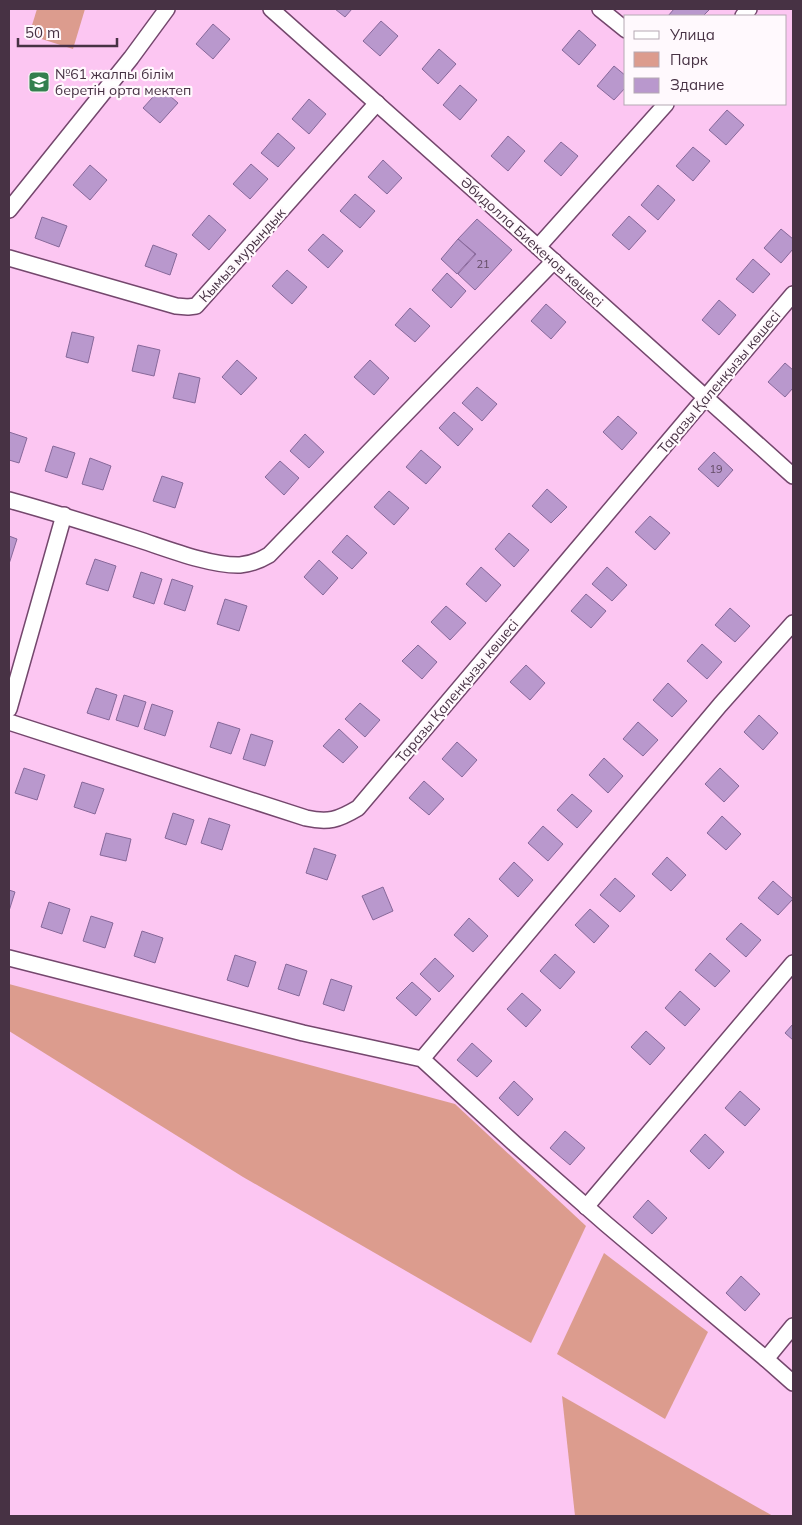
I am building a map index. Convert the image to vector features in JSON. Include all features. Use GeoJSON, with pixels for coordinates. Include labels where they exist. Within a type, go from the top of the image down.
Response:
{"type":"FeatureCollection","features":[{"type":"Feature","properties":{"kind":"street"},"geometry":{"type":"LineString","coordinates":[[9,210],[131,58],[167,9]]}},
{"type":"Feature","properties":{"kind":"street","name":"Әбидолла Биекенов көшесі"},"geometry":{"type":"LineString","coordinates":[[271,9],[793,476]]}},
{"type":"Feature","properties":{"kind":"street"},"geometry":{"type":"LineString","coordinates":[[600,9],[624,28]]}},
{"type":"Feature","properties":{"kind":"street","name":"Кымыз мурындык"},"geometry":{"type":"LineString","coordinates":[[9,258],[176,306],[188,308],[196,306],[377,103]]}},
{"type":"Feature","properties":{"kind":"street"},"geometry":{"type":"LineString","coordinates":[[538,246],[665,105]]}},
{"type":"Feature","properties":{"kind":"street"},"geometry":{"type":"LineString","coordinates":[[9,500],[64,515],[176,552],[210,561],[239,565],[255,563],[268,555],[554,261]]}},
{"type":"Feature","properties":{"kind":"street","name":"Таразы Қаленқызы көшесі"},"geometry":{"type":"LineString","coordinates":[[9,722],[306,818],[320,821],[345,816],[358,808],[365,800],[793,294]]}},
{"type":"Feature","properties":{"kind":"street"},"geometry":{"type":"LineString","coordinates":[[9,709],[64,515]]}},
{"type":"Feature","properties":{"kind":"street"},"geometry":{"type":"LineString","coordinates":[[422,1059],[720,705],[793,623]]}},
{"type":"Feature","properties":{"kind":"street"},"geometry":{"type":"LineString","coordinates":[[9,958],[303,1033],[422,1059],[586,1207],[793,1384]]}},
{"type":"Feature","properties":{"kind":"street"},"geometry":{"type":"LineString","coordinates":[[586,1207],[793,963]]}},
{"type":"Feature","properties":{"kind":"street"},"geometry":{"type":"LineString","coordinates":[[766,1359],[793,1326]]}},
{"type":"Feature","properties":{"kind":"green space"},"geometry":{"type":"Polygon","coordinates":[[[37,9],[85,9],[73,49],[29,35],[37,9]]]}},
{"type":"Feature","properties":{"kind":"green space"},"geometry":{"type":"Polygon","coordinates":[[[9,984],[455,1104],[586,1226],[531,1343],[243,1177],[9,1031],[9,984]]]}},
{"type":"Feature","properties":{"kind":"green space"},"geometry":{"type":"Polygon","coordinates":[[[604,1253],[708,1332],[665,1419],[557,1354],[604,1253]]]}},
{"type":"Feature","properties":{"kind":"green space"},"geometry":{"type":"Polygon","coordinates":[[[562,1396],[773,1516],[575,1516],[562,1396]]]}},
{"type":"Feature","properties":{"kind":"building"},"geometry":{"type":"Polygon","coordinates":[[[335,9],[352,9],[345,17],[335,9]]]}},
{"type":"Feature","properties":{"kind":"building"},"geometry":{"type":"Polygon","coordinates":[[[674,9],[710,9],[704,15],[669,15],[674,9]]]}},
{"type":"Feature","properties":{"kind":"building"},"geometry":{"type":"Polygon","coordinates":[[[381,21],[398,36],[380,56],[363,41],[381,21]]]}},
{"type":"Feature","properties":{"kind":"building"},"geometry":{"type":"Polygon","coordinates":[[[213,24],[230,39],[213,59],[196,44],[213,24]]]}},
{"type":"Feature","properties":{"kind":"building"},"geometry":{"type":"Polygon","coordinates":[[[579,30],[596,45],[579,65],[562,50],[579,30]]]}},
{"type":"Feature","properties":{"kind":"building"},"geometry":{"type":"Polygon","coordinates":[[[439,49],[456,64],[438,84],[422,69],[439,49]]]}},
{"type":"Feature","properties":{"kind":"building"},"geometry":{"type":"Polygon","coordinates":[[[614,66],[624,74],[624,89],[614,100],[597,86],[614,66]]]}},
{"type":"Feature","properties":{"kind":"building"},"geometry":{"type":"Polygon","coordinates":[[[460,85],[477,100],[460,120],[443,105],[460,85]]]}},
{"type":"Feature","properties":{"kind":"building"},"geometry":{"type":"Polygon","coordinates":[[[161,88],[178,103],[160,123],[143,108],[161,88]]]}},
{"type":"Feature","properties":{"kind":"building"},"geometry":{"type":"Polygon","coordinates":[[[309,99],[326,114],[309,134],[292,119],[309,99]]]}},
{"type":"Feature","properties":{"kind":"building"},"geometry":{"type":"Polygon","coordinates":[[[727,110],[744,125],[726,145],[709,130],[727,110]]]}},
{"type":"Feature","properties":{"kind":"building"},"geometry":{"type":"Polygon","coordinates":[[[278,133],[295,148],[278,167],[261,153],[278,133]]]}},
{"type":"Feature","properties":{"kind":"building"},"geometry":{"type":"Polygon","coordinates":[[[508,136],[525,151],[508,171],[491,156],[508,136]]]}},
{"type":"Feature","properties":{"kind":"building"},"geometry":{"type":"Polygon","coordinates":[[[561,142],[578,156],[561,176],[544,161],[561,142]]]}},
{"type":"Feature","properties":{"kind":"building"},"geometry":{"type":"Polygon","coordinates":[[[693,147],[710,161],[693,181],[676,166],[693,147]]]}},
{"type":"Feature","properties":{"kind":"building"},"geometry":{"type":"Polygon","coordinates":[[[383,160],[402,178],[387,194],[368,177],[383,160]]]}},
{"type":"Feature","properties":{"kind":"building"},"geometry":{"type":"Polygon","coordinates":[[[251,164],[268,179],[250,199],[233,184],[251,164]]]}},
{"type":"Feature","properties":{"kind":"building"},"geometry":{"type":"Polygon","coordinates":[[[90,165],[107,180],[90,200],[73,185],[90,165]]]}},
{"type":"Feature","properties":{"kind":"building"},"geometry":{"type":"Polygon","coordinates":[[[658,185],[675,200],[658,220],[641,205],[658,185]]]}},
{"type":"Feature","properties":{"kind":"building"},"geometry":{"type":"Polygon","coordinates":[[[355,194],[375,211],[360,228],[340,211],[355,194]]]}},
{"type":"Feature","properties":{"kind":"building"},"geometry":{"type":"Polygon","coordinates":[[[209,215],[226,230],[209,250],[192,235],[209,215]]]}},
{"type":"Feature","properties":{"kind":"building"},"geometry":{"type":"Polygon","coordinates":[[[629,216],[646,231],[629,250],[612,235],[629,216]]]}},
{"type":"Feature","properties":{"kind":"building"},"geometry":{"type":"Polygon","coordinates":[[[42,217],[67,226],[59,247],[35,238],[42,217]]]}},
{"type":"Feature","properties":{"kind":"building"},"geometry":{"type":"Polygon","coordinates":[[[477,219],[512,250],[475,290],[458,274],[476,254],[458,239],[477,219]]]}},
{"type":"Feature","properties":{"kind":"building"},"geometry":{"type":"Polygon","coordinates":[[[781,229],[793,239],[793,249],[781,263],[764,248],[781,229]]]}},
{"type":"Feature","properties":{"kind":"building"},"geometry":{"type":"Polygon","coordinates":[[[323,234],[343,251],[328,268],[308,250],[323,234]]]}},
{"type":"Feature","properties":{"kind":"building"},"geometry":{"type":"Polygon","coordinates":[[[458,239],[475,254],[457,274],[441,259],[458,239]]]}},
{"type":"Feature","properties":{"kind":"building"},"geometry":{"type":"Polygon","coordinates":[[[153,245],[177,254],[170,275],[145,266],[153,245]]]}},
{"type":"Feature","properties":{"kind":"building"},"geometry":{"type":"Polygon","coordinates":[[[753,259],[770,274],[753,293],[736,279],[753,259]]]}},
{"type":"Feature","properties":{"kind":"building"},"geometry":{"type":"Polygon","coordinates":[[[287,270],[307,287],[292,304],[272,286],[287,270]]]}},
{"type":"Feature","properties":{"kind":"building"},"geometry":{"type":"Polygon","coordinates":[[[447,273],[466,291],[451,308],[432,290],[447,273]]]}},
{"type":"Feature","properties":{"kind":"building"},"geometry":{"type":"Polygon","coordinates":[[[719,300],[736,315],[719,335],[702,320],[719,300]]]}},
{"type":"Feature","properties":{"kind":"building"},"geometry":{"type":"Polygon","coordinates":[[[546,304],[566,322],[551,339],[531,321],[546,304]]]}},
{"type":"Feature","properties":{"kind":"building"},"geometry":{"type":"Polygon","coordinates":[[[410,308],[430,326],[415,342],[395,325],[410,308]]]}},
{"type":"Feature","properties":{"kind":"building"},"geometry":{"type":"Polygon","coordinates":[[[72,332],[94,337],[88,363],[66,357],[72,332]]]}},
{"type":"Feature","properties":{"kind":"building"},"geometry":{"type":"Polygon","coordinates":[[[138,345],[160,350],[154,376],[132,371],[138,345]]]}},
{"type":"Feature","properties":{"kind":"building"},"geometry":{"type":"Polygon","coordinates":[[[237,360],[257,378],[241,395],[222,377],[237,360]]]}},
{"type":"Feature","properties":{"kind":"building"},"geometry":{"type":"Polygon","coordinates":[[[370,360],[389,378],[374,395],[354,377],[370,360]]]}},
{"type":"Feature","properties":{"kind":"building"},"geometry":{"type":"Polygon","coordinates":[[[785,363],[793,370],[793,388],[785,397],[768,382],[785,363]]]}},
{"type":"Feature","properties":{"kind":"building"},"geometry":{"type":"Polygon","coordinates":[[[179,373],[200,378],[195,403],[173,398],[179,373]]]}},
{"type":"Feature","properties":{"kind":"building"},"geometry":{"type":"Polygon","coordinates":[[[477,387],[497,404],[482,421],[462,403],[477,387]]]}},
{"type":"Feature","properties":{"kind":"building"},"geometry":{"type":"Polygon","coordinates":[[[454,412],[473,429],[458,446],[439,428],[454,412]]]}},
{"type":"Feature","properties":{"kind":"building"},"geometry":{"type":"Polygon","coordinates":[[[618,416],[637,433],[622,450],[603,432],[618,416]]]}},
{"type":"Feature","properties":{"kind":"building"},"geometry":{"type":"Polygon","coordinates":[[[9,432],[27,438],[19,463],[9,460],[9,432]]]}},
{"type":"Feature","properties":{"kind":"building"},"geometry":{"type":"Polygon","coordinates":[[[305,434],[324,452],[309,468],[290,451],[305,434]]]}},
{"type":"Feature","properties":{"kind":"building"},"geometry":{"type":"Polygon","coordinates":[[[53,446],[75,453],[67,478],[45,471],[53,446]]]}},
{"type":"Feature","properties":{"kind":"building"},"geometry":{"type":"Polygon","coordinates":[[[421,450],[441,467],[426,484],[406,467],[421,450]]]}},
{"type":"Feature","properties":{"kind":"building"},"geometry":{"type":"Polygon","coordinates":[[[714,452],[733,470],[718,487],[698,469],[714,452]]]}},
{"type":"Feature","properties":{"kind":"building"},"geometry":{"type":"Polygon","coordinates":[[[90,458],[111,466],[103,490],[82,484],[90,458]]]}},
{"type":"Feature","properties":{"kind":"building"},"geometry":{"type":"Polygon","coordinates":[[[280,461],[299,478],[284,495],[265,477],[280,461]]]}},
{"type":"Feature","properties":{"kind":"building"},"geometry":{"type":"Polygon","coordinates":[[[162,476],[183,483],[175,508],[153,501],[162,476]]]}},
{"type":"Feature","properties":{"kind":"building"},"geometry":{"type":"Polygon","coordinates":[[[547,489],[567,507],[551,523],[532,506],[547,489]]]}},
{"type":"Feature","properties":{"kind":"building"},"geometry":{"type":"Polygon","coordinates":[[[389,491],[409,508],[394,525],[374,507],[389,491]]]}},
{"type":"Feature","properties":{"kind":"building"},"geometry":{"type":"Polygon","coordinates":[[[650,516],[670,533],[655,550],[635,532],[650,516]]]}},
{"type":"Feature","properties":{"kind":"building"},"geometry":{"type":"Polygon","coordinates":[[[509,533],[529,550],[514,567],[495,549],[509,533]]]}},
{"type":"Feature","properties":{"kind":"building"},"geometry":{"type":"Polygon","coordinates":[[[347,535],[367,553],[352,569],[332,552],[347,535]]]}},
{"type":"Feature","properties":{"kind":"building"},"geometry":{"type":"Polygon","coordinates":[[[9,536],[17,539],[9,564],[9,536]]]}},
{"type":"Feature","properties":{"kind":"building"},"geometry":{"type":"Polygon","coordinates":[[[95,559],[116,566],[108,591],[86,584],[95,559]]]}},
{"type":"Feature","properties":{"kind":"building"},"geometry":{"type":"Polygon","coordinates":[[[319,560],[338,578],[323,595],[304,577],[319,560]]]}},
{"type":"Feature","properties":{"kind":"building"},"geometry":{"type":"Polygon","coordinates":[[[481,567],[501,585],[486,602],[466,584],[481,567]]]}},
{"type":"Feature","properties":{"kind":"building"},"geometry":{"type":"Polygon","coordinates":[[[607,567],[627,585],[612,601],[592,584],[607,567]]]}},
{"type":"Feature","properties":{"kind":"building"},"geometry":{"type":"Polygon","coordinates":[[[141,572],[162,579],[154,604],[133,597],[141,572]]]}},
{"type":"Feature","properties":{"kind":"building"},"geometry":{"type":"Polygon","coordinates":[[[172,579],[193,586],[185,611],[164,604],[172,579]]]}},
{"type":"Feature","properties":{"kind":"building"},"geometry":{"type":"Polygon","coordinates":[[[586,594],[606,611],[591,628],[571,611],[586,594]]]}},
{"type":"Feature","properties":{"kind":"building"},"geometry":{"type":"Polygon","coordinates":[[[225,599],[247,606],[239,631],[217,624],[225,599]]]}},
{"type":"Feature","properties":{"kind":"building"},"geometry":{"type":"Polygon","coordinates":[[[446,606],[466,623],[450,640],[431,622],[446,606]]]}},
{"type":"Feature","properties":{"kind":"building"},"geometry":{"type":"Polygon","coordinates":[[[730,608],[750,626],[735,642],[715,625],[730,608]]]}},
{"type":"Feature","properties":{"kind":"building"},"geometry":{"type":"Polygon","coordinates":[[[702,644],[722,662],[707,679],[687,661],[702,644]]]}},
{"type":"Feature","properties":{"kind":"building"},"geometry":{"type":"Polygon","coordinates":[[[418,645],[437,662],[422,679],[402,661],[418,645]]]}},
{"type":"Feature","properties":{"kind":"building"},"geometry":{"type":"Polygon","coordinates":[[[526,665],[545,683],[530,700],[510,682],[526,665]]]}},
{"type":"Feature","properties":{"kind":"building"},"geometry":{"type":"Polygon","coordinates":[[[668,683],[687,701],[672,717],[653,700],[668,683]]]}},
{"type":"Feature","properties":{"kind":"building"},"geometry":{"type":"Polygon","coordinates":[[[96,688],[117,695],[109,720],[87,713],[96,688]]]}},
{"type":"Feature","properties":{"kind":"building"},"geometry":{"type":"Polygon","coordinates":[[[124,695],[146,702],[138,727],[116,720],[124,695]]]}},
{"type":"Feature","properties":{"kind":"building"},"geometry":{"type":"Polygon","coordinates":[[[360,703],[380,720],[365,737],[345,719],[360,703]]]}},
{"type":"Feature","properties":{"kind":"building"},"geometry":{"type":"Polygon","coordinates":[[[152,704],[173,711],[165,736],[144,729],[152,704]]]}},
{"type":"Feature","properties":{"kind":"building"},"geometry":{"type":"Polygon","coordinates":[[[759,715],[778,733],[763,750],[744,732],[759,715]]]}},
{"type":"Feature","properties":{"kind":"building"},"geometry":{"type":"Polygon","coordinates":[[[218,722],[240,729],[231,754],[210,747],[218,722]]]}},
{"type":"Feature","properties":{"kind":"building"},"geometry":{"type":"Polygon","coordinates":[[[638,722],[658,740],[643,756],[623,739],[638,722]]]}},
{"type":"Feature","properties":{"kind":"building"},"geometry":{"type":"Polygon","coordinates":[[[339,729],[358,747],[343,763],[323,746],[339,729]]]}},
{"type":"Feature","properties":{"kind":"building"},"geometry":{"type":"Polygon","coordinates":[[[251,734],[273,741],[265,766],[243,759],[251,734]]]}},
{"type":"Feature","properties":{"kind":"building"},"geometry":{"type":"Polygon","coordinates":[[[457,742],[477,760],[462,777],[442,759],[457,742]]]}},
{"type":"Feature","properties":{"kind":"building"},"geometry":{"type":"Polygon","coordinates":[[[604,758],[623,776],[608,793],[589,775],[604,758]]]}},
{"type":"Feature","properties":{"kind":"building"},"geometry":{"type":"Polygon","coordinates":[[[24,768],[45,775],[37,800],[15,793],[24,768]]]}},
{"type":"Feature","properties":{"kind":"building"},"geometry":{"type":"Polygon","coordinates":[[[720,768],[739,786],[724,802],[705,784],[720,768]]]}},
{"type":"Feature","properties":{"kind":"building"},"geometry":{"type":"Polygon","coordinates":[[[424,781],[444,799],[429,815],[409,798],[424,781]]]}},
{"type":"Feature","properties":{"kind":"building"},"geometry":{"type":"Polygon","coordinates":[[[82,782],[104,789],[95,814],[74,807],[82,782]]]}},
{"type":"Feature","properties":{"kind":"building"},"geometry":{"type":"Polygon","coordinates":[[[572,794],[592,811],[577,828],[557,810],[572,794]]]}},
{"type":"Feature","properties":{"kind":"building"},"geometry":{"type":"Polygon","coordinates":[[[173,813],[194,820],[186,845],[165,838],[173,813]]]}},
{"type":"Feature","properties":{"kind":"building"},"geometry":{"type":"Polygon","coordinates":[[[722,816],[741,834],[726,850],[707,833],[722,816]]]}},
{"type":"Feature","properties":{"kind":"building"},"geometry":{"type":"Polygon","coordinates":[[[209,818],[230,825],[222,850],[201,843],[209,818]]]}},
{"type":"Feature","properties":{"kind":"building"},"geometry":{"type":"Polygon","coordinates":[[[543,826],[563,844],[548,861],[528,843],[543,826]]]}},
{"type":"Feature","properties":{"kind":"building"},"geometry":{"type":"Polygon","coordinates":[[[106,833],[131,839],[126,861],[100,855],[106,833]]]}},
{"type":"Feature","properties":{"kind":"building"},"geometry":{"type":"Polygon","coordinates":[[[314,848],[336,855],[327,880],[306,873],[314,848]]]}},
{"type":"Feature","properties":{"kind":"building"},"geometry":{"type":"Polygon","coordinates":[[[667,857],[686,875],[671,891],[652,874],[667,857]]]}},
{"type":"Feature","properties":{"kind":"building"},"geometry":{"type":"Polygon","coordinates":[[[514,862],[533,880],[518,897],[499,879],[514,862]]]}},
{"type":"Feature","properties":{"kind":"building"},"geometry":{"type":"Polygon","coordinates":[[[615,878],[635,896],[620,912],[600,895],[615,878]]]}},
{"type":"Feature","properties":{"kind":"building"},"geometry":{"type":"Polygon","coordinates":[[[773,881],[793,899],[778,915],[758,898],[773,881]]]}},
{"type":"Feature","properties":{"kind":"building"},"geometry":{"type":"Polygon","coordinates":[[[383,887],[393,911],[373,920],[362,896],[383,887]]]}},
{"type":"Feature","properties":{"kind":"building"},"geometry":{"type":"Polygon","coordinates":[[[9,890],[15,892],[9,911],[9,890]]]}},
{"type":"Feature","properties":{"kind":"building"},"geometry":{"type":"Polygon","coordinates":[[[49,902],[70,909],[62,934],[41,927],[49,902]]]}},
{"type":"Feature","properties":{"kind":"building"},"geometry":{"type":"Polygon","coordinates":[[[590,909],[609,926],[594,943],[575,925],[590,909]]]}},
{"type":"Feature","properties":{"kind":"building"},"geometry":{"type":"Polygon","coordinates":[[[91,916],[113,923],[105,948],[83,941],[91,916]]]}},
{"type":"Feature","properties":{"kind":"building"},"geometry":{"type":"Polygon","coordinates":[[[469,918],[488,936],[473,952],[454,935],[469,918]]]}},
{"type":"Feature","properties":{"kind":"building"},"geometry":{"type":"Polygon","coordinates":[[[741,923],[761,940],[746,957],[726,939],[741,923]]]}},
{"type":"Feature","properties":{"kind":"building"},"geometry":{"type":"Polygon","coordinates":[[[142,931],[163,938],[155,963],[134,956],[142,931]]]}},
{"type":"Feature","properties":{"kind":"building"},"geometry":{"type":"Polygon","coordinates":[[[710,953],[730,971],[715,987],[695,970],[710,953]]]}},
{"type":"Feature","properties":{"kind":"building"},"geometry":{"type":"Polygon","coordinates":[[[555,954],[575,972],[560,989],[540,971],[555,954]]]}},
{"type":"Feature","properties":{"kind":"building"},"geometry":{"type":"Polygon","coordinates":[[[235,955],[256,962],[248,987],[227,980],[235,955]]]}},
{"type":"Feature","properties":{"kind":"building"},"geometry":{"type":"Polygon","coordinates":[[[435,958],[454,976],[439,992],[420,974],[435,958]]]}},
{"type":"Feature","properties":{"kind":"building"},"geometry":{"type":"Polygon","coordinates":[[[286,964],[307,971],[299,996],[278,989],[286,964]]]}},
{"type":"Feature","properties":{"kind":"building"},"geometry":{"type":"Polygon","coordinates":[[[331,979],[352,986],[344,1011],[323,1004],[331,979]]]}},
{"type":"Feature","properties":{"kind":"building"},"geometry":{"type":"Polygon","coordinates":[[[412,982],[431,999],[416,1016],[396,998],[412,982]]]}},
{"type":"Feature","properties":{"kind":"building"},"geometry":{"type":"Polygon","coordinates":[[[680,991],[700,1009],[685,1026],[665,1008],[680,991]]]}},
{"type":"Feature","properties":{"kind":"building"},"geometry":{"type":"Polygon","coordinates":[[[522,993],[541,1010],[526,1027],[507,1009],[522,993]]]}},
{"type":"Feature","properties":{"kind":"building"},"geometry":{"type":"Polygon","coordinates":[[[793,1024],[793,1040],[785,1033],[793,1024]]]}},
{"type":"Feature","properties":{"kind":"building"},"geometry":{"type":"Polygon","coordinates":[[[646,1031],[665,1048],[650,1065],[631,1047],[646,1031]]]}},
{"type":"Feature","properties":{"kind":"building"},"geometry":{"type":"Polygon","coordinates":[[[472,1043],[492,1061],[477,1077],[457,1060],[472,1043]]]}},
{"type":"Feature","properties":{"kind":"building"},"geometry":{"type":"Polygon","coordinates":[[[514,1081],[533,1099],[518,1116],[499,1098],[514,1081]]]}},
{"type":"Feature","properties":{"kind":"building"},"geometry":{"type":"Polygon","coordinates":[[[740,1091],[760,1109],[745,1126],[725,1108],[740,1091]]]}},
{"type":"Feature","properties":{"kind":"building"},"geometry":{"type":"Polygon","coordinates":[[[565,1131],[585,1148],[570,1165],[550,1148],[565,1131]]]}},
{"type":"Feature","properties":{"kind":"building"},"geometry":{"type":"Polygon","coordinates":[[[705,1134],[724,1152],[709,1169],[690,1151],[705,1134]]]}},
{"type":"Feature","properties":{"kind":"building"},"geometry":{"type":"Polygon","coordinates":[[[648,1200],[667,1218],[652,1234],[633,1217],[648,1200]]]}},
{"type":"Feature","properties":{"kind":"building"},"geometry":{"type":"Polygon","coordinates":[[[741,1276],[760,1294],[745,1311],[726,1293],[741,1276]]]}},
{"type":"Feature","properties":{"kind":"place","name":"№61 жалпы білім беретін орта мектеп"},"geometry":{"type":"Point","coordinates":[39,82]}}]}
